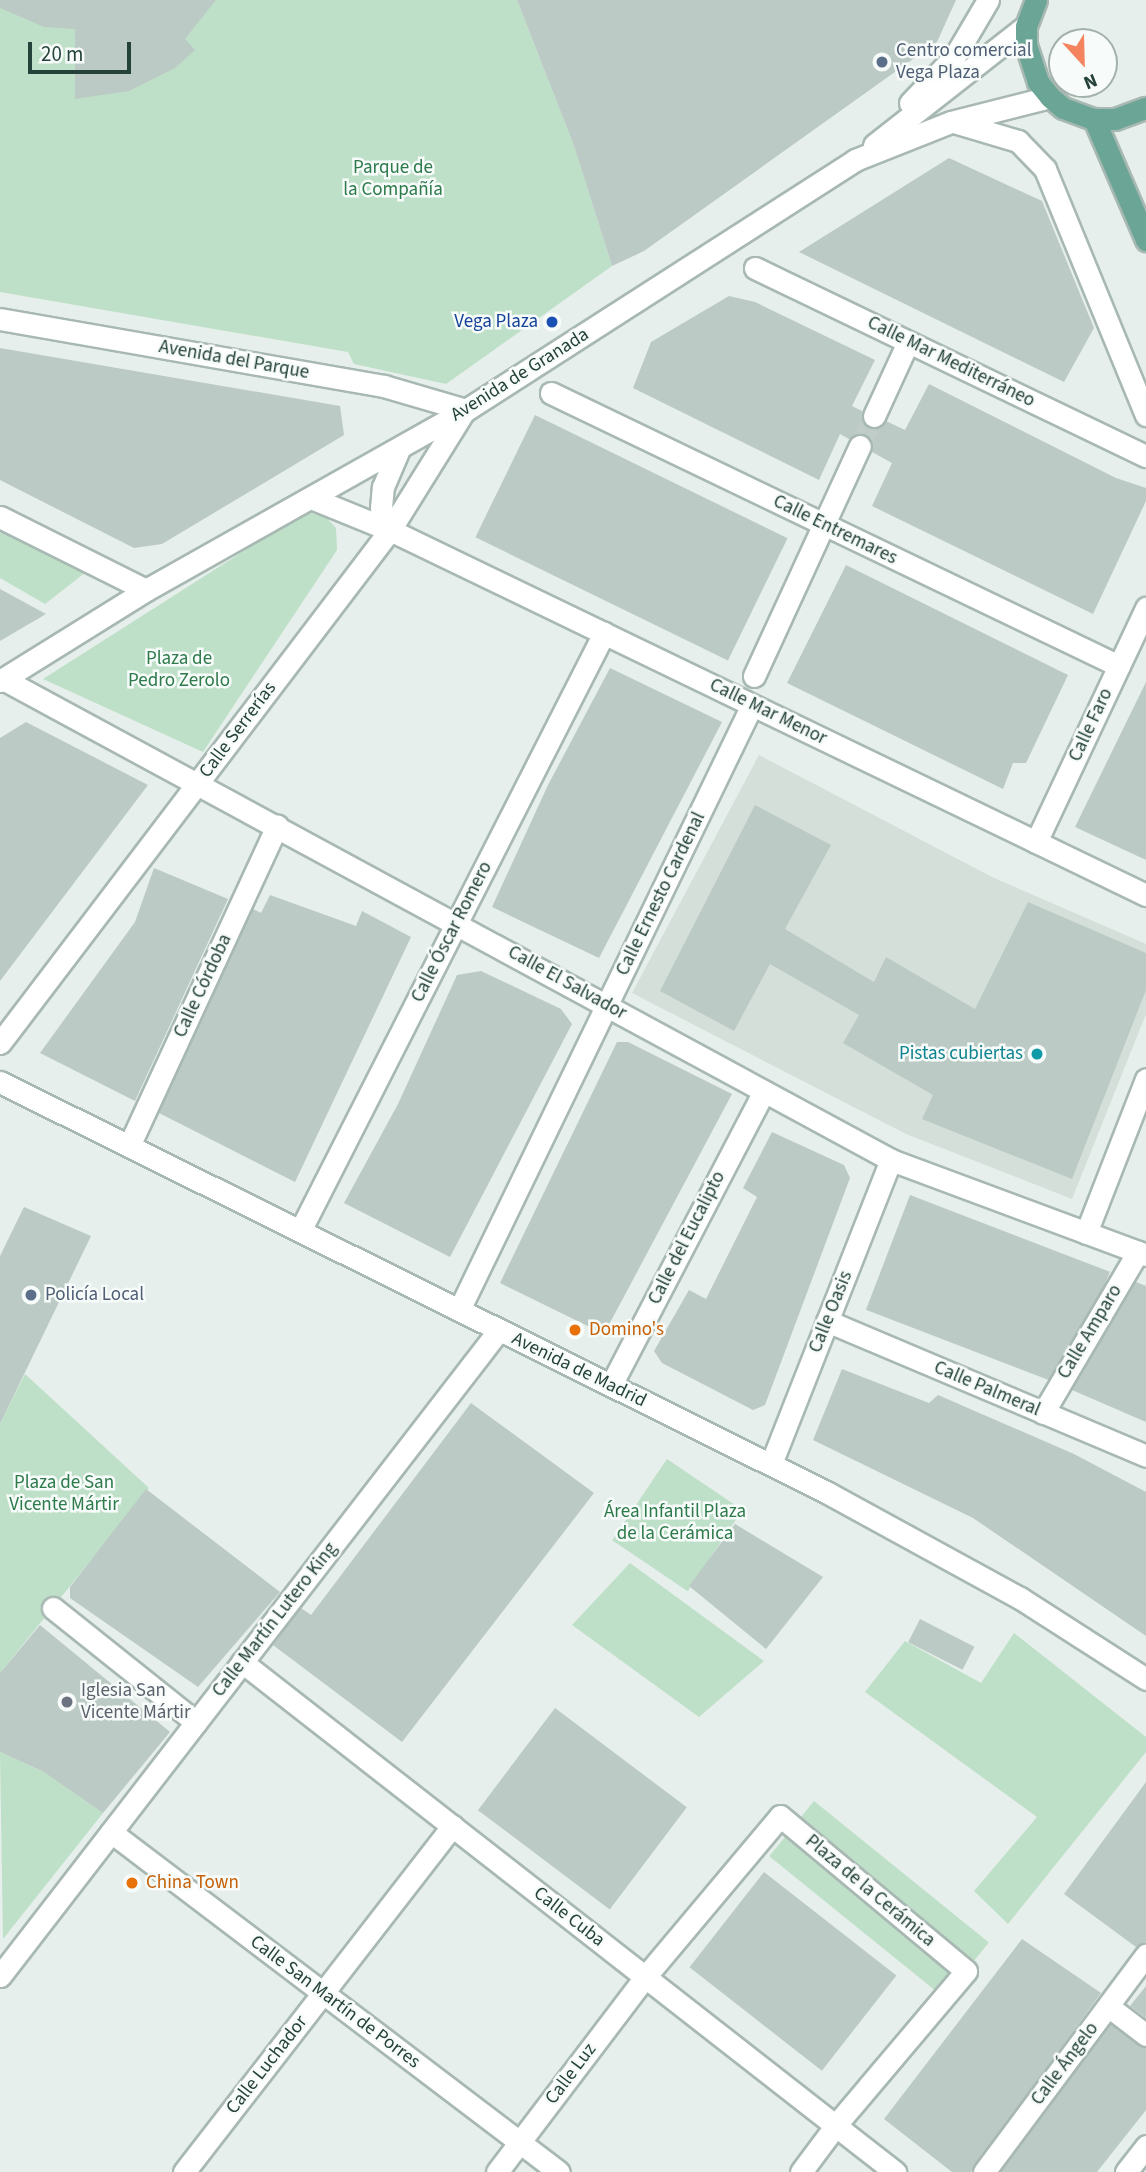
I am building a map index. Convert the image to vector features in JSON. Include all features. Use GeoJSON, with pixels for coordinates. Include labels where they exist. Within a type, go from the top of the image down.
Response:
{"type":"FeatureCollection","features":[{"type":"Feature","properties":{"kind":"main road"},"geometry":{"type":"LineString","coordinates":[[1036,0],[1026,26],[1029,64],[1048,94]]}},
{"type":"Feature","properties":{"kind":"main road"},"geometry":{"type":"LineString","coordinates":[[1051,98],[1063,108],[1094,118],[1115,119],[1146,108]]}},
{"type":"Feature","properties":{"kind":"main road"},"geometry":{"type":"LineString","coordinates":[[1094,118],[1146,240]]}},
{"type":"Feature","properties":{"kind":"street"},"geometry":{"type":"LineString","coordinates":[[855,160],[955,56],[988,0]]}},
{"type":"Feature","properties":{"kind":"street"},"geometry":{"type":"LineString","coordinates":[[855,160],[1026,26]]}},
{"type":"Feature","properties":{"kind":"street","name":"Avenida de Granada"},"geometry":{"type":"LineString","coordinates":[[1,680],[146,590],[466,410],[855,160],[951,122],[1048,98]]}},
{"type":"Feature","properties":{"kind":"street"},"geometry":{"type":"LineString","coordinates":[[951,122],[1018,141],[1045,169],[1146,415]]}},
{"type":"Feature","properties":{"kind":"street","name":"Calle Mar Mediterráneo"},"geometry":{"type":"LineString","coordinates":[[755,268],[1146,456]]}},
{"type":"Feature","properties":{"kind":"street","name":"Avenida del Parque"},"geometry":{"type":"LineString","coordinates":[[0,319],[384,386],[466,410]]}},
{"type":"Feature","properties":{"kind":"street"},"geometry":{"type":"LineString","coordinates":[[874,416],[908,342]]}},
{"type":"Feature","properties":{"kind":"street","name":"Calle Entremares"},"geometry":{"type":"LineString","coordinates":[[551,393],[1119,666]]}},
{"type":"Feature","properties":{"kind":"street","name":"Calle Serrerías"},"geometry":{"type":"LineString","coordinates":[[0,1043],[390,530],[466,410]]}},
{"type":"Feature","properties":{"kind":"street"},"geometry":{"type":"LineString","coordinates":[[754,676],[860,446]]}},
{"type":"Feature","properties":{"kind":"street"},"geometry":{"type":"LineString","coordinates":[[390,530],[381,508],[383,487],[400,447]]}},
{"type":"Feature","properties":{"kind":"street","name":"Calle Mar Menor"},"geometry":{"type":"LineString","coordinates":[[311,498],[390,530],[1146,895]]}},
{"type":"Feature","properties":{"kind":"street"},"geometry":{"type":"LineString","coordinates":[[0,517],[146,590]]}},
{"type":"Feature","properties":{"kind":"street","name":"Calle Faro"},"geometry":{"type":"LineString","coordinates":[[1035,842],[1146,608]]}},
{"type":"Feature","properties":{"kind":"street","name":"Calle Óscar Romero"},"geometry":{"type":"LineString","coordinates":[[300,1231],[604,633]]}},
{"type":"Feature","properties":{"kind":"street","name":"Calle El Salvador"},"geometry":{"type":"LineString","coordinates":[[1,680],[199,782],[891,1160],[1142,1254]]}},
{"type":"Feature","properties":{"kind":"street","name":"Calle Ernesto Cardenal"},"geometry":{"type":"LineString","coordinates":[[459,1310],[752,705]]}},
{"type":"Feature","properties":{"kind":"street","name":"Calle Córdoba"},"geometry":{"type":"LineString","coordinates":[[130,1146],[277,825]]}},
{"type":"Feature","properties":{"kind":"street"},"geometry":{"type":"LineString","coordinates":[[1086,1233],[1146,1079]]}},
{"type":"Feature","properties":{"kind":"street","name":"Avenida de Madrid"},"geometry":{"type":"LineString","coordinates":[[0,1082],[771,1464],[1020,1598],[1146,1679]]}},
{"type":"Feature","properties":{"kind":"street","name":"Calle del Eucalipto"},"geometry":{"type":"LineString","coordinates":[[611,1385],[764,1091]]}},
{"type":"Feature","properties":{"kind":"street","name":"Calle Oasis"},"geometry":{"type":"LineString","coordinates":[[771,1464],[891,1160]]}},
{"type":"Feature","properties":{"kind":"street","name":"Calle Amparo"},"geometry":{"type":"LineString","coordinates":[[1043,1413],[1142,1254]]}},
{"type":"Feature","properties":{"kind":"street","name":"Calle Palmeral"},"geometry":{"type":"LineString","coordinates":[[827,1321],[1146,1456]]}},
{"type":"Feature","properties":{"kind":"street","name":"Calle Martín Lutero King"},"geometry":{"type":"LineString","coordinates":[[0,1976],[499,1330]]}},
{"type":"Feature","properties":{"kind":"street"},"geometry":{"type":"LineString","coordinates":[[53,1608],[196,1721]]}},
{"type":"Feature","properties":{"kind":"street","name":"Calle Cuba"},"geometry":{"type":"LineString","coordinates":[[242,1662],[895,2172]]}},
{"type":"Feature","properties":{"kind":"street","name":"Plaza de la Cerámica"},"geometry":{"type":"LineString","coordinates":[[645,1977],[780,1816],[966,1971],[836,2126]]}},
{"type":"Feature","properties":{"kind":"street","name":"Calle Luchador"},"geometry":{"type":"LineString","coordinates":[[184,2172],[452,1826]]}},
{"type":"Feature","properties":{"kind":"street","name":"Calle San Martín de Porres"},"geometry":{"type":"LineString","coordinates":[[111,1832],[559,2172]]}},
{"type":"Feature","properties":{"kind":"street","name":"Calle Ángelo"},"geometry":{"type":"LineString","coordinates":[[984,2172],[1146,1955]]}},
{"type":"Feature","properties":{"kind":"street","name":"Calle Luz"},"geometry":{"type":"LineString","coordinates":[[497,2172],[645,1977]]}},
{"type":"Feature","properties":{"kind":"street"},"geometry":{"type":"LineString","coordinates":[[1108,2006],[1146,2035]]}},
{"type":"Feature","properties":{"kind":"street"},"geometry":{"type":"LineString","coordinates":[[800,2172],[836,2126]]}},
{"type":"Feature","properties":{"kind":"street"},"geometry":{"type":"LineString","coordinates":[[1126,2172],[1146,2146]]}},
{"type":"Feature","properties":{"kind":"shaded area"},"geometry":{"type":"Polygon","coordinates":[[[759,755],[992,877],[1146,944],[1146,1014],[1072,1199],[906,1134],[632,993],[759,755]]]}},
{"type":"Feature","properties":{"kind":"green space","name":"Parque de la Compañía"},"geometry":{"type":"Polygon","coordinates":[[[0,0],[517,0],[574,146],[612,266],[446,384],[354,364],[348,352],[0,292],[0,0]]]}},
{"type":"Feature","properties":{"kind":"green space","name":"Plaza de Pedro Zerolo"},"geometry":{"type":"Polygon","coordinates":[[[305,512],[325,516],[336,528],[337,550],[203,752],[43,679],[305,512]]]}},
{"type":"Feature","properties":{"kind":"green space"},"geometry":{"type":"Polygon","coordinates":[[[7,529],[86,572],[45,604],[0,578],[0,533],[7,529]]]}},
{"type":"Feature","properties":{"kind":"green space","name":"Plaza de San Vicente Mártir"},"geometry":{"type":"Polygon","coordinates":[[[25,1374],[149,1488],[0,1673],[0,1424],[25,1374]]]}},
{"type":"Feature","properties":{"kind":"green space","name":"Área Infantil Plaza de la Cerámica"},"geometry":{"type":"Polygon","coordinates":[[[667,1459],[742,1510],[688,1591],[612,1540],[667,1459]]]}},
{"type":"Feature","properties":{"kind":"green space"},"geometry":{"type":"Polygon","coordinates":[[[630,1563],[764,1661],[699,1717],[572,1625],[630,1563]]]}},
{"type":"Feature","properties":{"kind":"green space"},"geometry":{"type":"Polygon","coordinates":[[[1014,1633],[1146,1737],[1146,1752],[1008,1924],[974,1891],[1037,1817],[865,1692],[905,1641],[981,1683],[1014,1633]]]}},
{"type":"Feature","properties":{"kind":"green space"},"geometry":{"type":"Polygon","coordinates":[[[0,1752],[42,1771],[103,1813],[3,1939],[0,1752]]]}},
{"type":"Feature","properties":{"kind":"green space"},"geometry":{"type":"Polygon","coordinates":[[[814,1801],[989,1943],[944,1998],[769,1856],[814,1801]]]}},
{"type":"Feature","properties":{"kind":"building"},"geometry":{"type":"Polygon","coordinates":[[[0,0],[216,0],[185,39],[195,50],[175,68],[129,91],[75,99],[75,29],[44,27],[0,8],[0,0]]]}},
{"type":"Feature","properties":{"kind":"building"},"geometry":{"type":"Polygon","coordinates":[[[517,0],[956,0],[937,42],[644,251],[612,266],[574,146],[517,0]]]}},
{"type":"Feature","properties":{"kind":"building"},"geometry":{"type":"Polygon","coordinates":[[[949,158],[1042,201],[1094,328],[1064,382],[799,252],[949,158]]]}},
{"type":"Feature","properties":{"kind":"building"},"geometry":{"type":"Polygon","coordinates":[[[729,296],[755,302],[875,360],[852,406],[862,411],[863,423],[869,428],[886,421],[905,430],[929,384],[1116,478],[1146,488],[1146,501],[1093,614],[872,506],[892,463],[872,452],[866,434],[849,439],[840,434],[819,480],[633,388],[651,342],[729,296]]]}},
{"type":"Feature","properties":{"kind":"building"},"geometry":{"type":"Polygon","coordinates":[[[0,348],[340,406],[344,435],[162,544],[134,548],[0,480],[0,348]]]}},
{"type":"Feature","properties":{"kind":"building"},"geometry":{"type":"Polygon","coordinates":[[[535,415],[788,538],[728,660],[475,537],[535,415]]]}},
{"type":"Feature","properties":{"kind":"building"},"geometry":{"type":"Polygon","coordinates":[[[846,565],[1068,675],[1026,763],[1013,763],[1003,789],[787,683],[846,565]]]}},
{"type":"Feature","properties":{"kind":"building"},"geometry":{"type":"Polygon","coordinates":[[[0,589],[46,614],[0,641],[0,589]]]}},
{"type":"Feature","properties":{"kind":"building"},"geometry":{"type":"Polygon","coordinates":[[[610,668],[722,722],[599,958],[492,907],[548,785],[610,668]]]}},
{"type":"Feature","properties":{"kind":"building"},"geometry":{"type":"Polygon","coordinates":[[[1146,682],[1146,860],[1075,827],[1146,682]]]}},
{"type":"Feature","properties":{"kind":"building"},"geometry":{"type":"Polygon","coordinates":[[[26,722],[148,785],[0,981],[0,738],[26,722]]]}},
{"type":"Feature","properties":{"kind":"building"},"geometry":{"type":"Polygon","coordinates":[[[755,805],[831,845],[785,929],[874,982],[886,957],[975,1009],[1028,902],[1146,953],[1146,990],[1072,1179],[922,1119],[933,1095],[843,1043],[859,1015],[770,964],[734,1031],[660,991],[755,805]]]}},
{"type":"Feature","properties":{"kind":"building"},"geometry":{"type":"Polygon","coordinates":[[[154,868],[228,899],[135,1101],[40,1053],[135,922],[154,868]]]}},
{"type":"Feature","properties":{"kind":"building"},"geometry":{"type":"Polygon","coordinates":[[[270,895],[356,926],[362,911],[411,937],[295,1182],[159,1113],[253,909],[261,913],[270,895]]]}},
{"type":"Feature","properties":{"kind":"building"},"geometry":{"type":"Polygon","coordinates":[[[481,971],[561,1009],[572,1024],[450,1257],[344,1203],[398,1104],[457,975],[481,971]]]}},
{"type":"Feature","properties":{"kind":"building"},"geometry":{"type":"Polygon","coordinates":[[[617,1042],[628,1042],[732,1094],[604,1334],[500,1283],[617,1042]]]}},
{"type":"Feature","properties":{"kind":"building"},"geometry":{"type":"Polygon","coordinates":[[[772,1132],[844,1165],[850,1178],[765,1405],[753,1410],[662,1363],[654,1351],[689,1290],[706,1299],[757,1197],[743,1188],[772,1132]]]}},
{"type":"Feature","properties":{"kind":"building"},"geometry":{"type":"Polygon","coordinates":[[[910,1195],[1110,1272],[1066,1387],[866,1310],[910,1195]]]}},
{"type":"Feature","properties":{"kind":"building","name":"Policía Local"},"geometry":{"type":"Polygon","coordinates":[[[24,1207],[91,1236],[0,1424],[0,1256],[24,1207]]]}},
{"type":"Feature","properties":{"kind":"building"},"geometry":{"type":"Polygon","coordinates":[[[1136,1282],[1146,1286],[1146,1422],[1072,1390],[1136,1282]]]}},
{"type":"Feature","properties":{"kind":"building"},"geometry":{"type":"Polygon","coordinates":[[[842,1369],[929,1403],[938,1395],[1074,1454],[1146,1492],[1146,1636],[973,1518],[813,1440],[842,1369]]]}},
{"type":"Feature","properties":{"kind":"building"},"geometry":{"type":"Polygon","coordinates":[[[471,1403],[594,1493],[402,1742],[273,1645],[301,1608],[311,1615],[471,1403]]]}},
{"type":"Feature","properties":{"kind":"building"},"geometry":{"type":"Polygon","coordinates":[[[146,1489],[280,1592],[198,1687],[70,1598],[70,1587],[146,1489]]]}},
{"type":"Feature","properties":{"kind":"building"},"geometry":{"type":"Polygon","coordinates":[[[735,1524],[823,1577],[766,1649],[689,1586],[735,1524]]]}},
{"type":"Feature","properties":{"kind":"building"},"geometry":{"type":"Polygon","coordinates":[[[920,1619],[974,1647],[963,1670],[908,1642],[920,1619]]]}},
{"type":"Feature","properties":{"kind":"building","name":"Iglesia San Vicente Mártir"},"geometry":{"type":"Polygon","coordinates":[[[40,1625],[170,1732],[103,1813],[42,1771],[0,1752],[0,1673],[40,1625]]]}},
{"type":"Feature","properties":{"kind":"building"},"geometry":{"type":"Polygon","coordinates":[[[555,1708],[687,1807],[610,1910],[478,1810],[555,1708]]]}},
{"type":"Feature","properties":{"kind":"building"},"geometry":{"type":"Polygon","coordinates":[[[1146,1782],[1146,1942],[1136,1947],[1064,1894],[1146,1782]]]}},
{"type":"Feature","properties":{"kind":"building"},"geometry":{"type":"Polygon","coordinates":[[[764,1872],[896,1975],[822,2071],[690,1967],[764,1872]]]}},
{"type":"Feature","properties":{"kind":"building"},"geometry":{"type":"Polygon","coordinates":[[[1022,1939],[1101,1993],[971,2172],[952,2172],[884,2119],[1022,1939]]]}},
{"type":"Feature","properties":{"kind":"building"},"geometry":{"type":"Polygon","coordinates":[[[1146,1986],[1146,2018],[1130,2006],[1146,1986]]]}},
{"type":"Feature","properties":{"kind":"building"},"geometry":{"type":"Polygon","coordinates":[[[1111,2024],[1146,2048],[1146,2110],[1097,2172],[1000,2172],[1111,2024]]]}},
{"type":"Feature","properties":{"kind":"tunnel"},"geometry":{"type":"LineString","coordinates":[[860,446],[874,416]]}},
{"type":"Feature","properties":{"kind":"place","name":"Centro comercial Vega Plaza"},"geometry":{"type":"Point","coordinates":[882,62]}},
{"type":"Feature","properties":{"kind":"place","name":"Vega Plaza"},"geometry":{"type":"Point","coordinates":[552,322]}},
{"type":"Feature","properties":{"kind":"place","name":"Pistas cubiertas"},"geometry":{"type":"Point","coordinates":[1037,1054]}},
{"type":"Feature","properties":{"kind":"place","name":"Policía Local"},"geometry":{"type":"Point","coordinates":[31,1295]}},
{"type":"Feature","properties":{"kind":"place","name":"Domino's"},"geometry":{"type":"Point","coordinates":[575,1330]}},
{"type":"Feature","properties":{"kind":"place","name":"Iglesia San Vicente Mártir"},"geometry":{"type":"Point","coordinates":[67,1702]}},
{"type":"Feature","properties":{"kind":"place","name":"China Town"},"geometry":{"type":"Point","coordinates":[132,1883]}}]}
